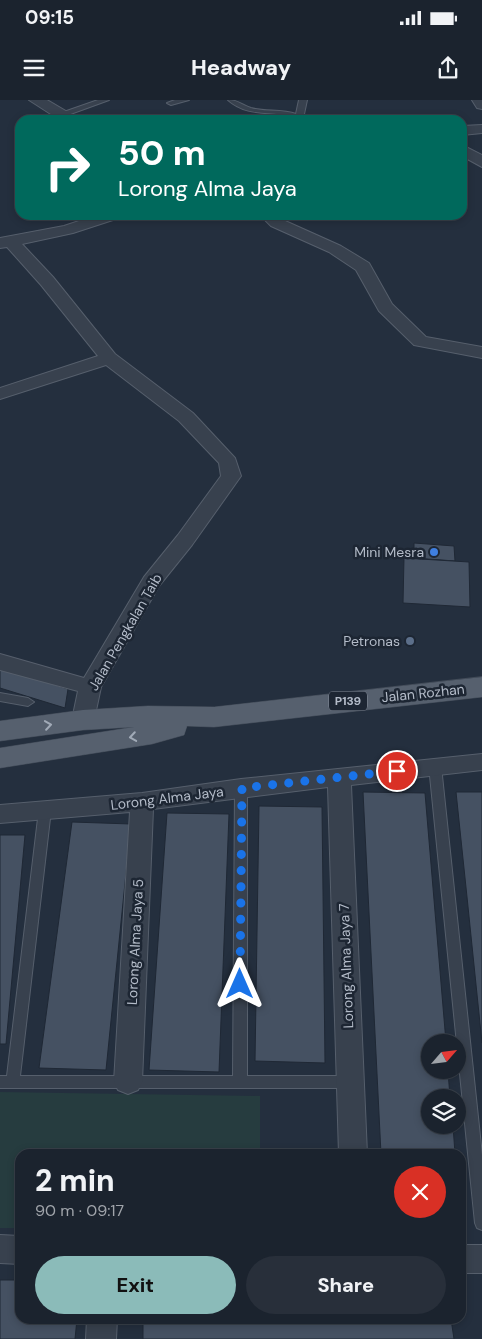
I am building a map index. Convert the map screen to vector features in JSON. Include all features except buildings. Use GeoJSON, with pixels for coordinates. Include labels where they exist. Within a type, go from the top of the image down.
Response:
{"type":"FeatureCollection","features":[{"type":"Feature","properties":{"kind":"main road","name":"Jalan Rozhan"},"geometry":{"type":"LineString","coordinates":[[0,732],[83,720],[148,716],[214,717],[482,687]]}},
{"type":"Feature","properties":{"kind":"main road","name":"Jalan Rozhan"},"geometry":{"type":"LineString","coordinates":[[0,758],[152,734],[214,717]]}},
{"type":"Feature","properties":{"kind":"street"},"geometry":{"type":"LineString","coordinates":[[36,100],[62,115]]}},
{"type":"Feature","properties":{"kind":"street"},"geometry":{"type":"LineString","coordinates":[[479,100],[482,105]]}},
{"type":"Feature","properties":{"kind":"street"},"geometry":{"type":"LineString","coordinates":[[467,130],[482,129]]}},
{"type":"Feature","properties":{"kind":"street"},"geometry":{"type":"LineString","coordinates":[[467,152],[482,162]]}},
{"type":"Feature","properties":{"kind":"street"},"geometry":{"type":"LineString","coordinates":[[6,242],[67,230],[98,220]]}},
{"type":"Feature","properties":{"kind":"street"},"geometry":{"type":"LineString","coordinates":[[274,220],[335,249],[363,266],[385,307],[420,341],[481,358]]}},
{"type":"Feature","properties":{"kind":"street"},"geometry":{"type":"LineString","coordinates":[[0,394],[109,358],[47,281],[6,242]]}},
{"type":"Feature","properties":{"kind":"street","name":"Jalan Pengkalan Taib"},"geometry":{"type":"LineString","coordinates":[[83,720],[90,687],[151,582],[185,540],[231,476],[228,462],[186,417],[109,358]]}},
{"type":"Feature","properties":{"kind":"street"},"geometry":{"type":"LineString","coordinates":[[0,662],[90,687]]}},
{"type":"Feature","properties":{"kind":"street","name":"Lorong Alma Jaya"},"geometry":{"type":"LineString","coordinates":[[0,814],[142,802],[242,788],[482,762]]}},
{"type":"Feature","properties":{"kind":"street","name":"Lorong Alma Jaya 7"},"geometry":{"type":"LineString","coordinates":[[339,778],[353,1149]]}},
{"type":"Feature","properties":{"kind":"street","name":"Lorong Alma Jaya 5"},"geometry":{"type":"LineString","coordinates":[[128,1082],[142,802]]}},
{"type":"Feature","properties":{"kind":"street"},"geometry":{"type":"LineString","coordinates":[[0,1250],[15,1250]]}},
{"type":"Feature","properties":{"kind":"street"},"geometry":{"type":"LineString","coordinates":[[466,1259],[482,1259]]}},
{"type":"Feature","properties":{"kind":"street"},"geometry":{"type":"LineString","coordinates":[[101,1339],[102,1324]]}},
{"type":"Feature","properties":{"kind":"lane"},"geometry":{"type":"LineString","coordinates":[[71,115],[105,100]]}},
{"type":"Feature","properties":{"kind":"lane"},"geometry":{"type":"LineString","coordinates":[[171,103],[184,100]]}},
{"type":"Feature","properties":{"kind":"lane"},"geometry":{"type":"LineString","coordinates":[[232,100],[250,110],[293,115]]}},
{"type":"Feature","properties":{"kind":"lane"},"geometry":{"type":"LineString","coordinates":[[301,115],[303,100]]}},
{"type":"Feature","properties":{"kind":"lane"},"geometry":{"type":"LineString","coordinates":[[0,697],[28,702]]}},
{"type":"Feature","properties":{"kind":"lane"},"geometry":{"type":"LineString","coordinates":[[435,766],[482,1223]]}},
{"type":"Feature","properties":{"kind":"lane"},"geometry":{"type":"LineString","coordinates":[[240,1082],[242,788]]}},
{"type":"Feature","properties":{"kind":"lane"},"geometry":{"type":"LineString","coordinates":[[44,810],[6,1082],[350,1082]]}},
{"type":"Feature","properties":{"kind":"green space"},"geometry":{"type":"Polygon","coordinates":[[[0,1092],[260,1096],[260,1149],[15,1149],[15,1228],[0,1228],[0,1092]]]}},
{"type":"Feature","properties":{"kind":"place","name":"Mini Mesra"},"geometry":{"type":"Point","coordinates":[434,552]}},
{"type":"Feature","properties":{"kind":"place","name":"Petronas"},"geometry":{"type":"Point","coordinates":[410,641]}},
{"type":"Feature","properties":{"kind":"route"},"geometry":{"type":"LineString","coordinates":[[240,984],[242,788],[397,771]]}}]}
